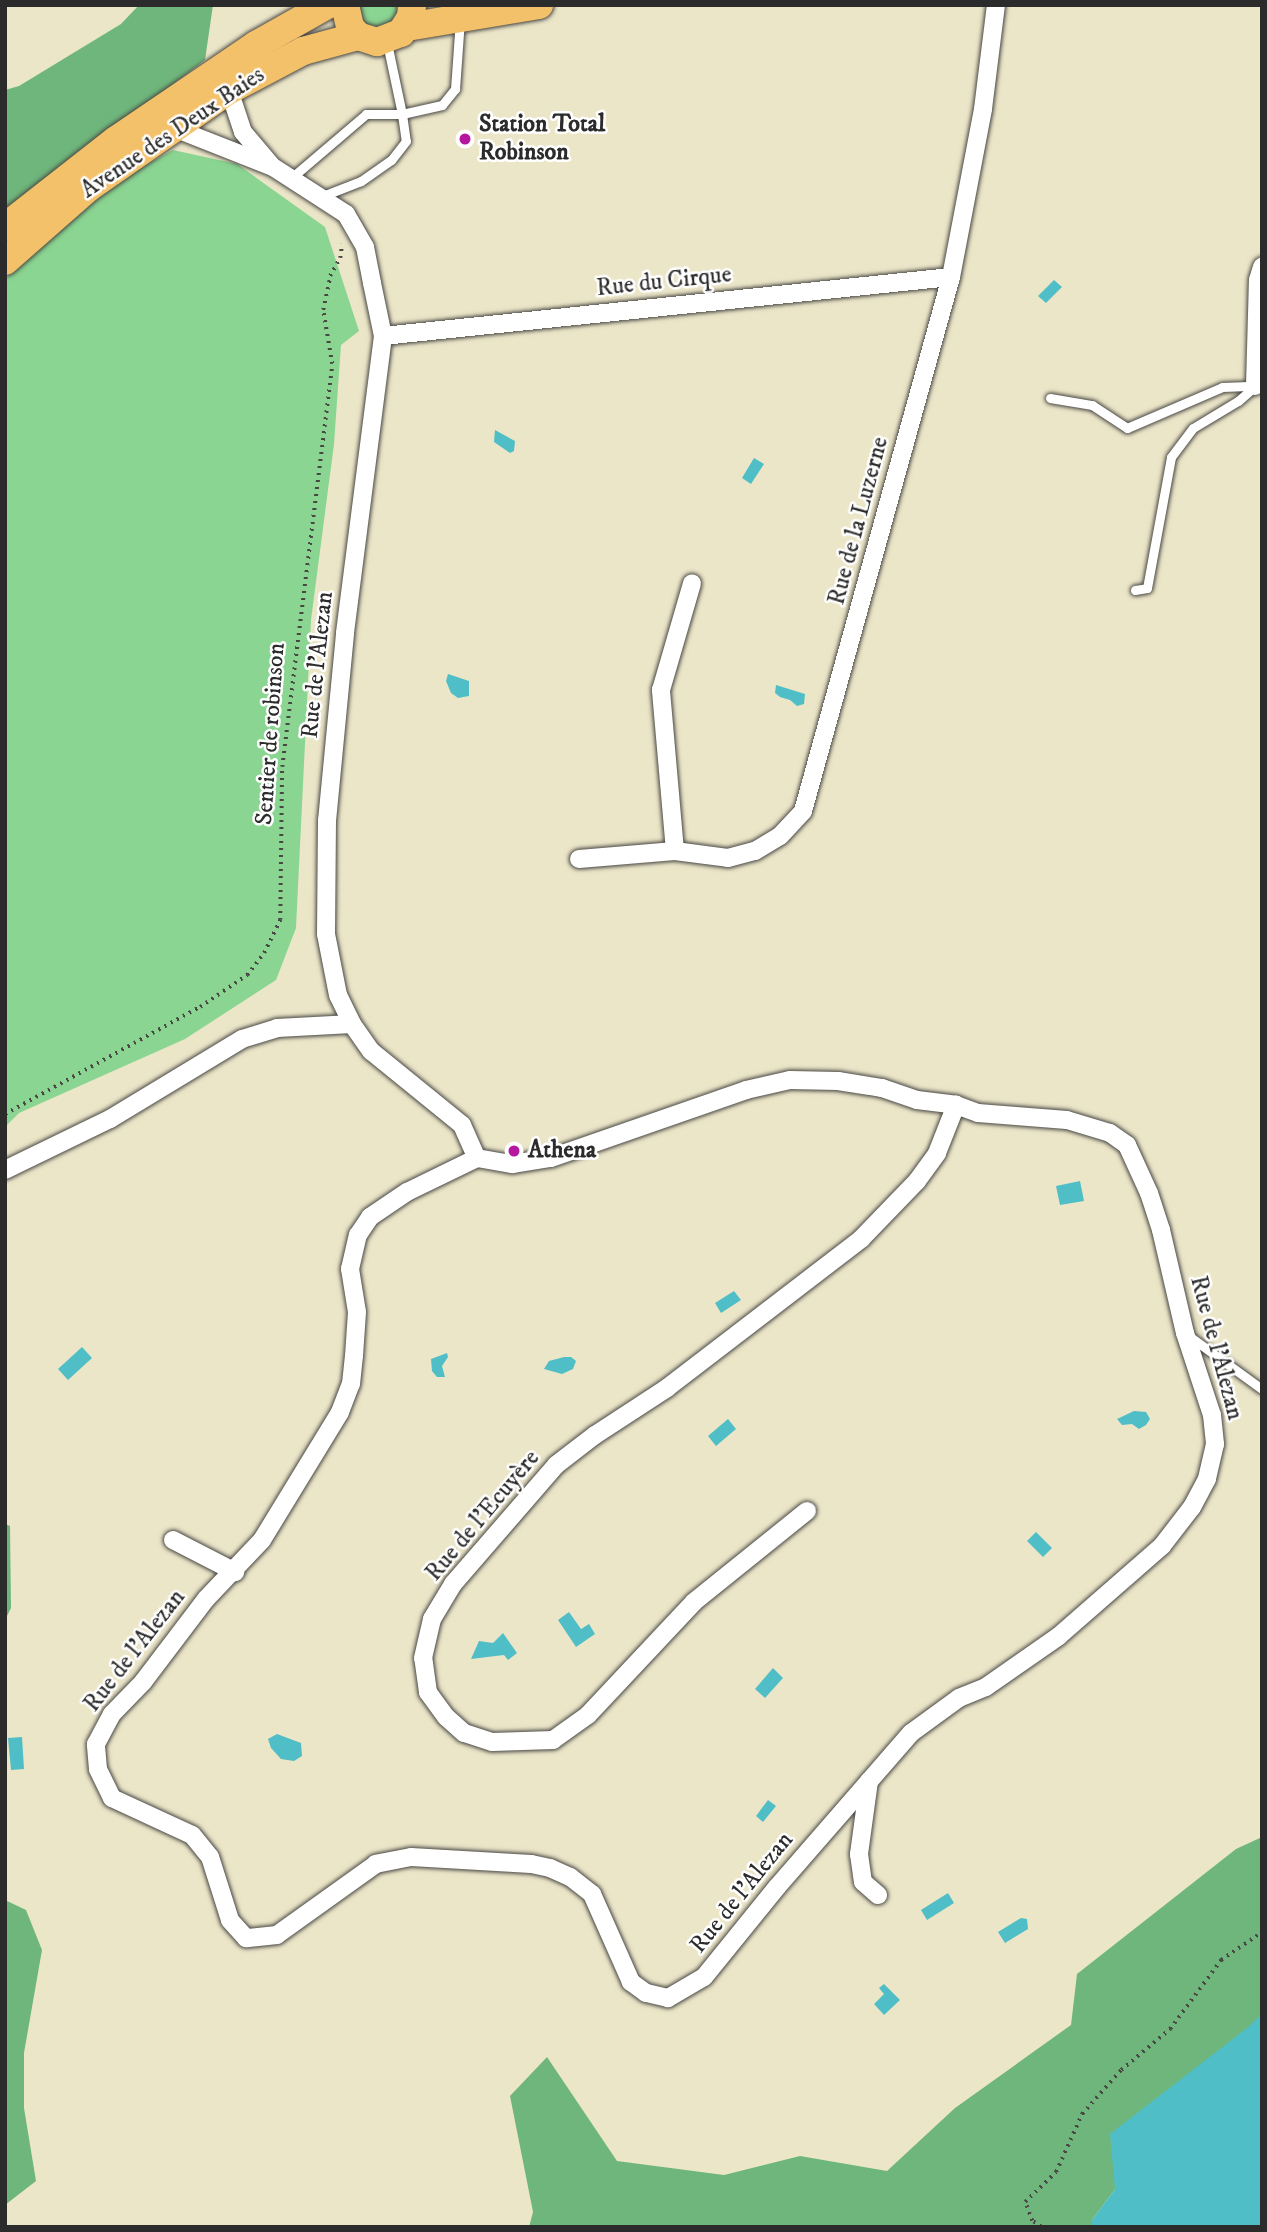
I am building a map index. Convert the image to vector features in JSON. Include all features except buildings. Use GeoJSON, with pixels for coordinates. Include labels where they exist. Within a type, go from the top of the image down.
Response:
{"type":"FeatureCollection","features":[{"type":"Feature","properties":{"kind":"main road","name":"Avenue des Deux Baies"},"geometry":{"type":"LineString","coordinates":[[5,227],[116,140],[256,45],[327,5]]}},
{"type":"Feature","properties":{"kind":"main road"},"geometry":{"type":"LineString","coordinates":[[345,5],[346,18],[358,36],[377,42],[402,24],[538,5]]}},
{"type":"Feature","properties":{"kind":"main road","name":"Avenue des Deux Baies"},"geometry":{"type":"LineString","coordinates":[[5,261],[88,188],[229,90],[303,51],[358,36]]}},
{"type":"Feature","properties":{"kind":"street","name":"Rue de la Luzerne"},"geometry":{"type":"LineString","coordinates":[[579,859],[675,851],[728,858],[755,851],[780,835],[803,811],[951,276],[983,109],[996,5]]}},
{"type":"Feature","properties":{"kind":"street","name":"Rue de l'Alezan"},"geometry":{"type":"LineString","coordinates":[[229,90],[243,132],[273,167]]}},
{"type":"Feature","properties":{"kind":"street","name":"Rue de l'Alezan"},"geometry":{"type":"LineString","coordinates":[[174,128],[273,167],[346,214],[365,247],[383,336],[345,634],[327,820],[326,934],[338,995],[352,1024],[371,1051],[462,1125],[477,1158]]}},
{"type":"Feature","properties":{"kind":"street"},"geometry":{"type":"LineString","coordinates":[[1255,386],[1260,310],[1258,280],[1262,267]]}},
{"type":"Feature","properties":{"kind":"street","name":"Rue du Cirque"},"geometry":{"type":"LineString","coordinates":[[383,336],[951,276]]}},
{"type":"Feature","properties":{"kind":"street"},"geometry":{"type":"LineString","coordinates":[[675,851],[662,690],[692,583]]}},
{"type":"Feature","properties":{"kind":"street"},"geometry":{"type":"LineString","coordinates":[[5,1170],[110,1119],[242,1040],[277,1028],[352,1024]]}},
{"type":"Feature","properties":{"kind":"street","name":"Rue de l'Alezan"},"geometry":{"type":"LineString","coordinates":[[790,1080],[838,1081],[882,1088],[916,1100],[956,1105],[978,1113],[1066,1121],[1110,1133],[1127,1145],[1149,1193],[1161,1230],[1185,1333],[1212,1415],[1215,1444],[1207,1479],[1192,1507],[1162,1546],[1059,1636],[986,1687],[959,1698],[911,1732],[704,1977],[668,1998],[646,1993],[631,1982],[592,1894],[570,1877],[550,1868],[531,1864],[411,1857],[376,1864],[277,1936],[246,1938],[230,1920],[210,1857],[192,1835],[112,1798],[98,1769],[96,1744],[112,1714],[143,1682],[206,1599],[235,1572],[262,1540],[340,1412],[351,1384],[356,1312],[350,1269],[358,1235],[370,1217],[407,1192],[477,1158],[512,1164],[551,1158],[746,1090],[790,1080]]}},
{"type":"Feature","properties":{"kind":"street","name":"Rue de l'Ecuyère"},"geometry":{"type":"LineString","coordinates":[[807,1511],[694,1602],[588,1715],[553,1740],[492,1742],[464,1732],[446,1717],[428,1692],[423,1657],[432,1619],[453,1584],[556,1465],[595,1435],[667,1388],[861,1239],[917,1181],[937,1153],[956,1105]]}},
{"type":"Feature","properties":{"kind":"street"},"geometry":{"type":"LineString","coordinates":[[173,1540],[235,1572]]}},
{"type":"Feature","properties":{"kind":"street"},"geometry":{"type":"LineString","coordinates":[[869,1781],[859,1854],[863,1882],[878,1895]]}},
{"type":"Feature","properties":{"kind":"lane"},"geometry":{"type":"LineString","coordinates":[[290,178],[366,114],[402,114],[442,106],[455,89],[460,16]]}},
{"type":"Feature","properties":{"kind":"lane"},"geometry":{"type":"LineString","coordinates":[[320,197],[361,181],[391,160],[406,141],[402,114],[402,24]]}},
{"type":"Feature","properties":{"kind":"lane"},"geometry":{"type":"LineString","coordinates":[[1050,398],[1092,405],[1127,428],[1222,387],[1255,386]]}},
{"type":"Feature","properties":{"kind":"lane"},"geometry":{"type":"LineString","coordinates":[[1135,590],[1147,588],[1171,457],[1193,428],[1238,401],[1255,386]]}},
{"type":"Feature","properties":{"kind":"lane"},"geometry":{"type":"LineString","coordinates":[[1185,1333],[1262,1389]]}},
{"type":"Feature","properties":{"kind":"path","name":"Sentier de robinson"},"geometry":{"type":"LineString","coordinates":[[5,1114],[200,1007],[247,975],[264,953],[280,920],[282,767],[331,363],[323,310],[330,276],[340,258],[346,214]]}},
{"type":"Feature","properties":{"kind":"path"},"geometry":{"type":"LineString","coordinates":[[1041,2227],[1032,2221],[1025,2202],[1056,2172],[1082,2114],[1121,2070],[1170,2029],[1221,1960],[1262,1932]]}},
{"type":"Feature","properties":{"kind":"green space"},"geometry":{"type":"Polygon","coordinates":[[[139,5],[213,5],[205,60],[5,213],[5,90],[19,86],[121,24],[139,5]]]}},
{"type":"Feature","properties":{"kind":"green space"},"geometry":{"type":"Polygon","coordinates":[[[399,5],[396,21],[383,29],[363,25],[355,6],[399,5]]]}},
{"type":"Feature","properties":{"kind":"green space"},"geometry":{"type":"Polygon","coordinates":[[[173,150],[237,164],[325,227],[359,331],[341,345],[334,444],[311,620],[296,928],[276,980],[185,1039],[19,1113],[5,1127],[5,279],[118,180],[173,150]]]}},
{"type":"Feature","properties":{"kind":"green space"},"geometry":{"type":"Polygon","coordinates":[[[5,1524],[10,1526],[11,1608],[5,1620],[5,1524]]]}},
{"type":"Feature","properties":{"kind":"green space"},"geometry":{"type":"Polygon","coordinates":[[[1262,1837],[1262,2014],[1115,2189],[1092,2220],[1092,2227],[529,2227],[533,2212],[510,2096],[547,2057],[617,2161],[724,2175],[800,2156],[887,2171],[955,2108],[1071,2025],[1077,1974],[1236,1849],[1262,1837]]]}},
{"type":"Feature","properties":{"kind":"green space"},"geometry":{"type":"Polygon","coordinates":[[[5,1900],[26,1910],[42,1950],[24,2053],[24,2108],[36,2181],[5,2205],[5,1900]]]}},
{"type":"Feature","properties":{"kind":"water"},"geometry":{"type":"Polygon","coordinates":[[[1054,280],[1062,287],[1046,303],[1038,296],[1054,280]]]}},
{"type":"Feature","properties":{"kind":"water"},"geometry":{"type":"Polygon","coordinates":[[[495,430],[515,441],[514,451],[510,453],[494,442],[495,430]]]}},
{"type":"Feature","properties":{"kind":"water"},"geometry":{"type":"Polygon","coordinates":[[[754,458],[764,464],[751,484],[742,478],[754,458]]]}},
{"type":"Feature","properties":{"kind":"water"},"geometry":{"type":"Polygon","coordinates":[[[448,674],[469,681],[469,696],[458,698],[451,693],[446,681],[448,674]]]}},
{"type":"Feature","properties":{"kind":"water"},"geometry":{"type":"Polygon","coordinates":[[[776,685],[805,694],[804,704],[797,706],[780,697],[775,693],[776,685]]]}},
{"type":"Feature","properties":{"kind":"water"},"geometry":{"type":"Polygon","coordinates":[[[1080,1181],[1084,1201],[1060,1205],[1056,1186],[1080,1181]]]}},
{"type":"Feature","properties":{"kind":"water"},"geometry":{"type":"Polygon","coordinates":[[[734,1291],[741,1300],[721,1313],[715,1303],[734,1291]]]}},
{"type":"Feature","properties":{"kind":"water"},"geometry":{"type":"Polygon","coordinates":[[[82,1347],[92,1358],[68,1380],[58,1369],[82,1347]]]}},
{"type":"Feature","properties":{"kind":"water"},"geometry":{"type":"Polygon","coordinates":[[[447,1353],[448,1357],[442,1366],[445,1377],[437,1377],[432,1371],[431,1359],[447,1353]]]}},
{"type":"Feature","properties":{"kind":"water"},"geometry":{"type":"Polygon","coordinates":[[[571,1357],[576,1361],[573,1369],[562,1374],[544,1369],[549,1361],[571,1357]]]}},
{"type":"Feature","properties":{"kind":"water"},"geometry":{"type":"Polygon","coordinates":[[[1134,1411],[1146,1412],[1150,1419],[1146,1425],[1139,1429],[1132,1424],[1122,1425],[1117,1419],[1134,1411]]]}},
{"type":"Feature","properties":{"kind":"water"},"geometry":{"type":"Polygon","coordinates":[[[728,1419],[736,1429],[716,1446],[708,1436],[728,1419]]]}},
{"type":"Feature","properties":{"kind":"water"},"geometry":{"type":"Polygon","coordinates":[[[1036,1532],[1052,1548],[1043,1557],[1027,1541],[1036,1532]]]}},
{"type":"Feature","properties":{"kind":"water"},"geometry":{"type":"Polygon","coordinates":[[[569,1612],[581,1629],[589,1624],[595,1634],[576,1647],[558,1620],[569,1612]]]}},
{"type":"Feature","properties":{"kind":"water"},"geometry":{"type":"Polygon","coordinates":[[[503,1633],[517,1653],[508,1660],[504,1655],[471,1659],[479,1641],[493,1643],[503,1633]]]}},
{"type":"Feature","properties":{"kind":"water"},"geometry":{"type":"Polygon","coordinates":[[[773,1668],[783,1678],[765,1698],[755,1689],[773,1668]]]}},
{"type":"Feature","properties":{"kind":"water"},"geometry":{"type":"Polygon","coordinates":[[[277,1734],[301,1743],[302,1756],[294,1761],[281,1759],[271,1748],[268,1739],[277,1734]]]}},
{"type":"Feature","properties":{"kind":"water"},"geometry":{"type":"Polygon","coordinates":[[[22,1737],[24,1769],[11,1770],[8,1738],[22,1737]]]}},
{"type":"Feature","properties":{"kind":"water"},"geometry":{"type":"Polygon","coordinates":[[[768,1800],[776,1806],[763,1822],[756,1816],[768,1800]]]}},
{"type":"Feature","properties":{"kind":"water"},"geometry":{"type":"Polygon","coordinates":[[[948,1893],[954,1903],[927,1920],[921,1910],[948,1893]]]}},
{"type":"Feature","properties":{"kind":"water"},"geometry":{"type":"Polygon","coordinates":[[[1021,1918],[1027,1919],[1028,1929],[1005,1943],[998,1932],[1021,1918]]]}},
{"type":"Feature","properties":{"kind":"water"},"geometry":{"type":"Polygon","coordinates":[[[884,1984],[900,2000],[884,2015],[874,2004],[884,1994],[879,1988],[884,1984]]]}},
{"type":"Feature","properties":{"kind":"water"},"geometry":{"type":"Polygon","coordinates":[[[1262,2014],[1262,2227],[1092,2227],[1092,2220],[1115,2189],[1110,2134],[1262,2014]]]}},
{"type":"Feature","properties":{"kind":"place","name":"Station Total Robinson"},"geometry":{"type":"Point","coordinates":[465,139]}},
{"type":"Feature","properties":{"kind":"place","name":"Athena"},"geometry":{"type":"Point","coordinates":[514,1151]}}]}
